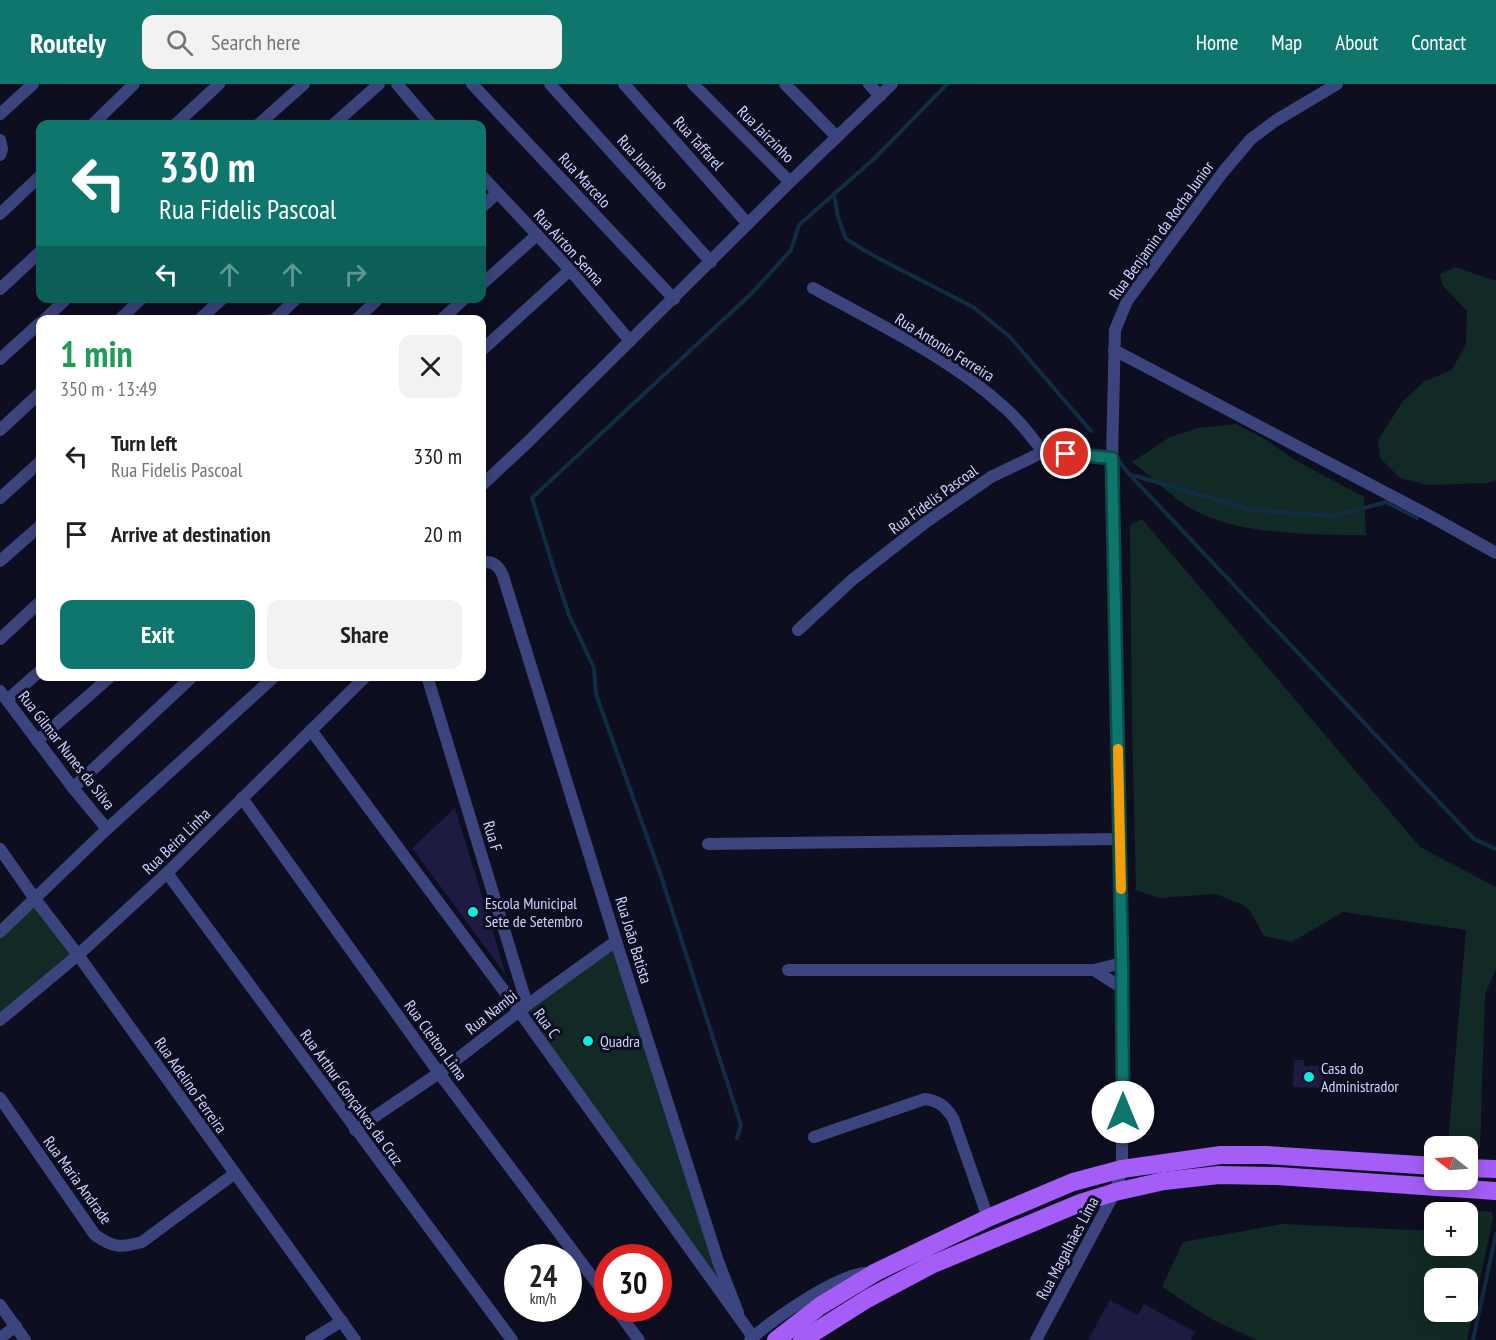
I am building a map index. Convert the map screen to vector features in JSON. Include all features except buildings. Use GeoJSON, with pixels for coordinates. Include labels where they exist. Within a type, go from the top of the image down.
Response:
{"type":"FeatureCollection","features":[{"type":"Feature","properties":{"kind":"main road"},"geometry":{"type":"LineString","coordinates":[[776,1340],[820,1306],[876,1272],[988,1218],[1073,1182],[1122,1169],[1221,1155],[1266,1155],[1424,1165]]}},
{"type":"Feature","properties":{"kind":"main road"},"geometry":{"type":"LineString","coordinates":[[1478,1168],[1496,1169]]}},
{"type":"Feature","properties":{"kind":"main road"},"geometry":{"type":"LineString","coordinates":[[802,1340],[867,1299],[931,1265],[1080,1203],[1164,1181],[1219,1175],[1277,1176],[1496,1191]]}},
{"type":"Feature","properties":{"kind":"street"},"geometry":{"type":"LineString","coordinates":[[0,114],[33,84]]}},
{"type":"Feature","properties":{"kind":"street"},"geometry":{"type":"LineString","coordinates":[[97,120],[134,84]]}},
{"type":"Feature","properties":{"kind":"street"},"geometry":{"type":"LineString","coordinates":[[181,120],[219,84]]}},
{"type":"Feature","properties":{"kind":"street"},"geometry":{"type":"LineString","coordinates":[[264,120],[304,84]]}},
{"type":"Feature","properties":{"kind":"street"},"geometry":{"type":"LineString","coordinates":[[338,120],[379,84]]}},
{"type":"Feature","properties":{"kind":"street"},"geometry":{"type":"LineString","coordinates":[[397,84],[423,120]]}},
{"type":"Feature","properties":{"kind":"street","name":"Rua Marcelo"},"geometry":{"type":"LineString","coordinates":[[472,84],[674,299]]}},
{"type":"Feature","properties":{"kind":"street","name":"Rua Juninho"},"geometry":{"type":"LineString","coordinates":[[550,84],[711,262]]}},
{"type":"Feature","properties":{"kind":"street","name":"Rua Taffarel"},"geometry":{"type":"LineString","coordinates":[[624,84],[748,224]]}},
{"type":"Feature","properties":{"kind":"street","name":"Rua Jairzinho"},"geometry":{"type":"LineString","coordinates":[[693,84],[790,182]]}},
{"type":"Feature","properties":{"kind":"street"},"geometry":{"type":"LineString","coordinates":[[785,84],[837,137]]}},
{"type":"Feature","properties":{"kind":"street"},"geometry":{"type":"LineString","coordinates":[[869,84],[880,96]]}},
{"type":"Feature","properties":{"kind":"street"},"geometry":{"type":"LineString","coordinates":[[486,481],[892,84]]}},
{"type":"Feature","properties":{"kind":"street","name":"Rua Benjamin da Rocha Junior"},"geometry":{"type":"LineString","coordinates":[[1122,1169],[1122,963],[1112,458],[1114,330],[1127,301],[1223,172],[1251,139],[1337,84]]}},
{"type":"Feature","properties":{"kind":"street"},"geometry":{"type":"LineString","coordinates":[[0,140],[2,149],[0,155]]}},
{"type":"Feature","properties":{"kind":"street"},"geometry":{"type":"LineString","coordinates":[[0,214],[36,180]]}},
{"type":"Feature","properties":{"kind":"street","name":"Rua Airton Senna"},"geometry":{"type":"LineString","coordinates":[[486,181],[570,270],[630,341]]}},
{"type":"Feature","properties":{"kind":"street"},"geometry":{"type":"LineString","coordinates":[[486,203],[497,193]]}},
{"type":"Feature","properties":{"kind":"street"},"geometry":{"type":"LineString","coordinates":[[486,280],[537,235]]}},
{"type":"Feature","properties":{"kind":"street"},"geometry":{"type":"LineString","coordinates":[[0,290],[36,256]]}},
{"type":"Feature","properties":{"kind":"street"},"geometry":{"type":"LineString","coordinates":[[486,346],[570,270]]}},
{"type":"Feature","properties":{"kind":"street","name":"Rua Antonio Ferreira"},"geometry":{"type":"LineString","coordinates":[[813,288],[929,353],[967,378],[1006,408],[1043,452]]}},
{"type":"Feature","properties":{"kind":"street"},"geometry":{"type":"LineString","coordinates":[[49,315],[62,303]]}},
{"type":"Feature","properties":{"kind":"street"},"geometry":{"type":"LineString","coordinates":[[124,315],[137,303]]}},
{"type":"Feature","properties":{"kind":"street"},"geometry":{"type":"LineString","coordinates":[[204,315],[218,303]]}},
{"type":"Feature","properties":{"kind":"street"},"geometry":{"type":"LineString","coordinates":[[279,315],[292,303]]}},
{"type":"Feature","properties":{"kind":"street"},"geometry":{"type":"LineString","coordinates":[[361,315],[374,303]]}},
{"type":"Feature","properties":{"kind":"street"},"geometry":{"type":"LineString","coordinates":[[446,315],[460,303]]}},
{"type":"Feature","properties":{"kind":"street"},"geometry":{"type":"LineString","coordinates":[[0,359],[36,326]]}},
{"type":"Feature","properties":{"kind":"street"},"geometry":{"type":"LineString","coordinates":[[1114,350],[1420,510],[1496,553]]}},
{"type":"Feature","properties":{"kind":"street"},"geometry":{"type":"LineString","coordinates":[[0,430],[36,397]]}},
{"type":"Feature","properties":{"kind":"street","name":"Rua Fidelis Pascoal"},"geometry":{"type":"LineString","coordinates":[[798,630],[852,580],[967,492],[1016,464],[1043,452],[1112,458]]}},
{"type":"Feature","properties":{"kind":"street"},"geometry":{"type":"LineString","coordinates":[[0,498],[36,466]]}},
{"type":"Feature","properties":{"kind":"street"},"geometry":{"type":"LineString","coordinates":[[0,561],[36,530]]}},
{"type":"Feature","properties":{"kind":"street","name":"Rua Joāo Batista"},"geometry":{"type":"LineString","coordinates":[[486,563],[494,563],[499,567],[503,576],[718,1261],[738,1313]]}},
{"type":"Feature","properties":{"kind":"street"},"geometry":{"type":"LineString","coordinates":[[0,639],[36,606]]}},
{"type":"Feature","properties":{"kind":"street"},"geometry":{"type":"LineString","coordinates":[[4,695],[36,674]]}},
{"type":"Feature","properties":{"kind":"street"},"geometry":{"type":"LineString","coordinates":[[37,741],[105,681]]}},
{"type":"Feature","properties":{"kind":"street"},"geometry":{"type":"LineString","coordinates":[[73,788],[188,681]]}},
{"type":"Feature","properties":{"kind":"street"},"geometry":{"type":"LineString","coordinates":[[0,932],[107,829],[270,681]]}},
{"type":"Feature","properties":{"kind":"street","name":"Rua Beira Linha"},"geometry":{"type":"LineString","coordinates":[[0,1020],[78,955],[167,873],[361,681]]}},
{"type":"Feature","properties":{"kind":"street","name":"Rua F"},"geometry":{"type":"LineString","coordinates":[[428,681],[523,1008]]}},
{"type":"Feature","properties":{"kind":"street","name":"Rua Gilmar Nunes da Silva"},"geometry":{"type":"LineString","coordinates":[[4,695],[73,788],[107,829]]}},
{"type":"Feature","properties":{"kind":"street","name":"Rua C"},"geometry":{"type":"LineString","coordinates":[[311,730],[523,1008],[716,1286],[738,1313],[752,1338]]}},
{"type":"Feature","properties":{"kind":"street","name":"Rua Cleiton Lima"},"geometry":{"type":"LineString","coordinates":[[242,798],[439,1073],[594,1279]]}},
{"type":"Feature","properties":{"kind":"street"},"geometry":{"type":"LineString","coordinates":[[708,844],[1119,839]]}},
{"type":"Feature","properties":{"kind":"street","name":"Rua Adelino Ferreira"},"geometry":{"type":"LineString","coordinates":[[0,849],[355,1340]]}},
{"type":"Feature","properties":{"kind":"street","name":"Rua Arthur Gonçalves da Cruz"},"geometry":{"type":"LineString","coordinates":[[167,873],[512,1340]]}},
{"type":"Feature","properties":{"kind":"street","name":"Rua Nambi"},"geometry":{"type":"LineString","coordinates":[[355,1130],[439,1073],[523,1008],[616,941]]}},
{"type":"Feature","properties":{"kind":"street"},"geometry":{"type":"LineString","coordinates":[[788,970],[1094,970],[1122,963]]}},
{"type":"Feature","properties":{"kind":"street"},"geometry":{"type":"LineString","coordinates":[[1094,970],[1122,988]]}},
{"type":"Feature","properties":{"kind":"street","name":"Rua Maria Andrade"},"geometry":{"type":"LineString","coordinates":[[0,1098],[95,1235],[111,1246],[124,1247],[142,1242],[234,1174]]}},
{"type":"Feature","properties":{"kind":"street"},"geometry":{"type":"LineString","coordinates":[[814,1137],[925,1099],[937,1101],[946,1107],[953,1118],[988,1218]]}},
{"type":"Feature","properties":{"kind":"street","name":"Rua Magalhães Lima"},"geometry":{"type":"LineString","coordinates":[[1036,1340],[1115,1192],[1122,1169]]}},
{"type":"Feature","properties":{"kind":"street"},"geometry":{"type":"LineString","coordinates":[[752,1338],[784,1314],[822,1291],[853,1276],[876,1272]]}},
{"type":"Feature","properties":{"kind":"street"},"geometry":{"type":"LineString","coordinates":[[0,1305],[25,1340]]}},
{"type":"Feature","properties":{"kind":"street"},"geometry":{"type":"LineString","coordinates":[[311,1340],[342,1321]]}},
{"type":"Feature","properties":{"kind":"street"},"geometry":{"type":"LineString","coordinates":[[626,1322],[639,1340]]}},
{"type":"Feature","properties":{"kind":"street"},"geometry":{"type":"LineString","coordinates":[[0,1338],[15,1326]]}},
{"type":"Feature","properties":{"kind":"green space"},"geometry":{"type":"Polygon","coordinates":[[[1455,267],[1496,281],[1496,480],[1488,483],[1428,485],[1400,478],[1380,458],[1378,440],[1403,401],[1425,381],[1452,370],[1466,344],[1467,311],[1442,285],[1440,274],[1455,267]]]}},
{"type":"Feature","properties":{"kind":"green space"},"geometry":{"type":"Polygon","coordinates":[[[1236,424],[1268,441],[1293,459],[1364,497],[1366,535],[1278,532],[1255,529],[1212,518],[1179,500],[1132,462],[1170,437],[1198,428],[1236,424]]]}},
{"type":"Feature","properties":{"kind":"green space"},"geometry":{"type":"Polygon","coordinates":[[[1142,519],[1420,847],[1496,887],[1496,969],[1485,994],[1480,1148],[1478,1148],[1478,1136],[1449,1136],[1466,930],[1343,912],[1292,942],[1264,936],[1250,911],[1243,905],[1216,894],[1158,898],[1136,890],[1130,525],[1142,519]]]}},
{"type":"Feature","properties":{"kind":"green space"},"geometry":{"type":"Polygon","coordinates":[[[32,903],[73,953],[0,1017],[0,935],[32,903]]]}},
{"type":"Feature","properties":{"kind":"green space"},"geometry":{"type":"Polygon","coordinates":[[[617,943],[727,1298],[524,1012],[617,943]]]}},
{"type":"Feature","properties":{"kind":"green space"},"geometry":{"type":"Polygon","coordinates":[[[1478,1211],[1492,1212],[1493,1218],[1478,1288],[1478,1268],[1424,1268],[1424,1322],[1471,1322],[1467,1340],[1257,1340],[1213,1320],[1162,1287],[1183,1242],[1283,1224],[1424,1231],[1424,1256],[1478,1256],[1478,1211]]]}},
{"type":"Feature","properties":{"kind":"waterway"},"geometry":{"type":"LineString","coordinates":[[737,1138],[741,1125],[660,873],[596,694],[594,668],[569,615],[532,498],[752,293],[791,250],[799,225],[876,157],[947,84]]}},
{"type":"Feature","properties":{"kind":"waterway"},"geometry":{"type":"LineString","coordinates":[[834,195],[838,217],[846,239],[973,307],[1009,336],[1091,431]]}},
{"type":"Feature","properties":{"kind":"waterway"},"geometry":{"type":"LineString","coordinates":[[1116,457],[1129,474],[1474,839],[1496,849]]}},
{"type":"Feature","properties":{"kind":"waterway"},"geometry":{"type":"LineString","coordinates":[[1129,474],[1251,510],[1334,516],[1386,502],[1417,518]]}},
{"type":"Feature","properties":{"kind":"waterway"},"geometry":{"type":"LineString","coordinates":[[1473,1340],[1496,1234]]}},
{"type":"Feature","properties":{"kind":"slow traffic"},"geometry":{"type":"LineString","coordinates":[[1118,749],[1121,889]]}},
{"type":"Feature","properties":{"kind":"place","name":"Escola Municipal Sete de Setembro"},"geometry":{"type":"Point","coordinates":[473,912]}},
{"type":"Feature","properties":{"kind":"place","name":"Quadra"},"geometry":{"type":"Point","coordinates":[588,1041]}},
{"type":"Feature","properties":{"kind":"place","name":"Casa do Administrador"},"geometry":{"type":"Point","coordinates":[1309,1077]}},
{"type":"Feature","properties":{"kind":"route"},"geometry":{"type":"LineString","coordinates":[[1066,454],[1112,458],[1123,1112]]}}]}
